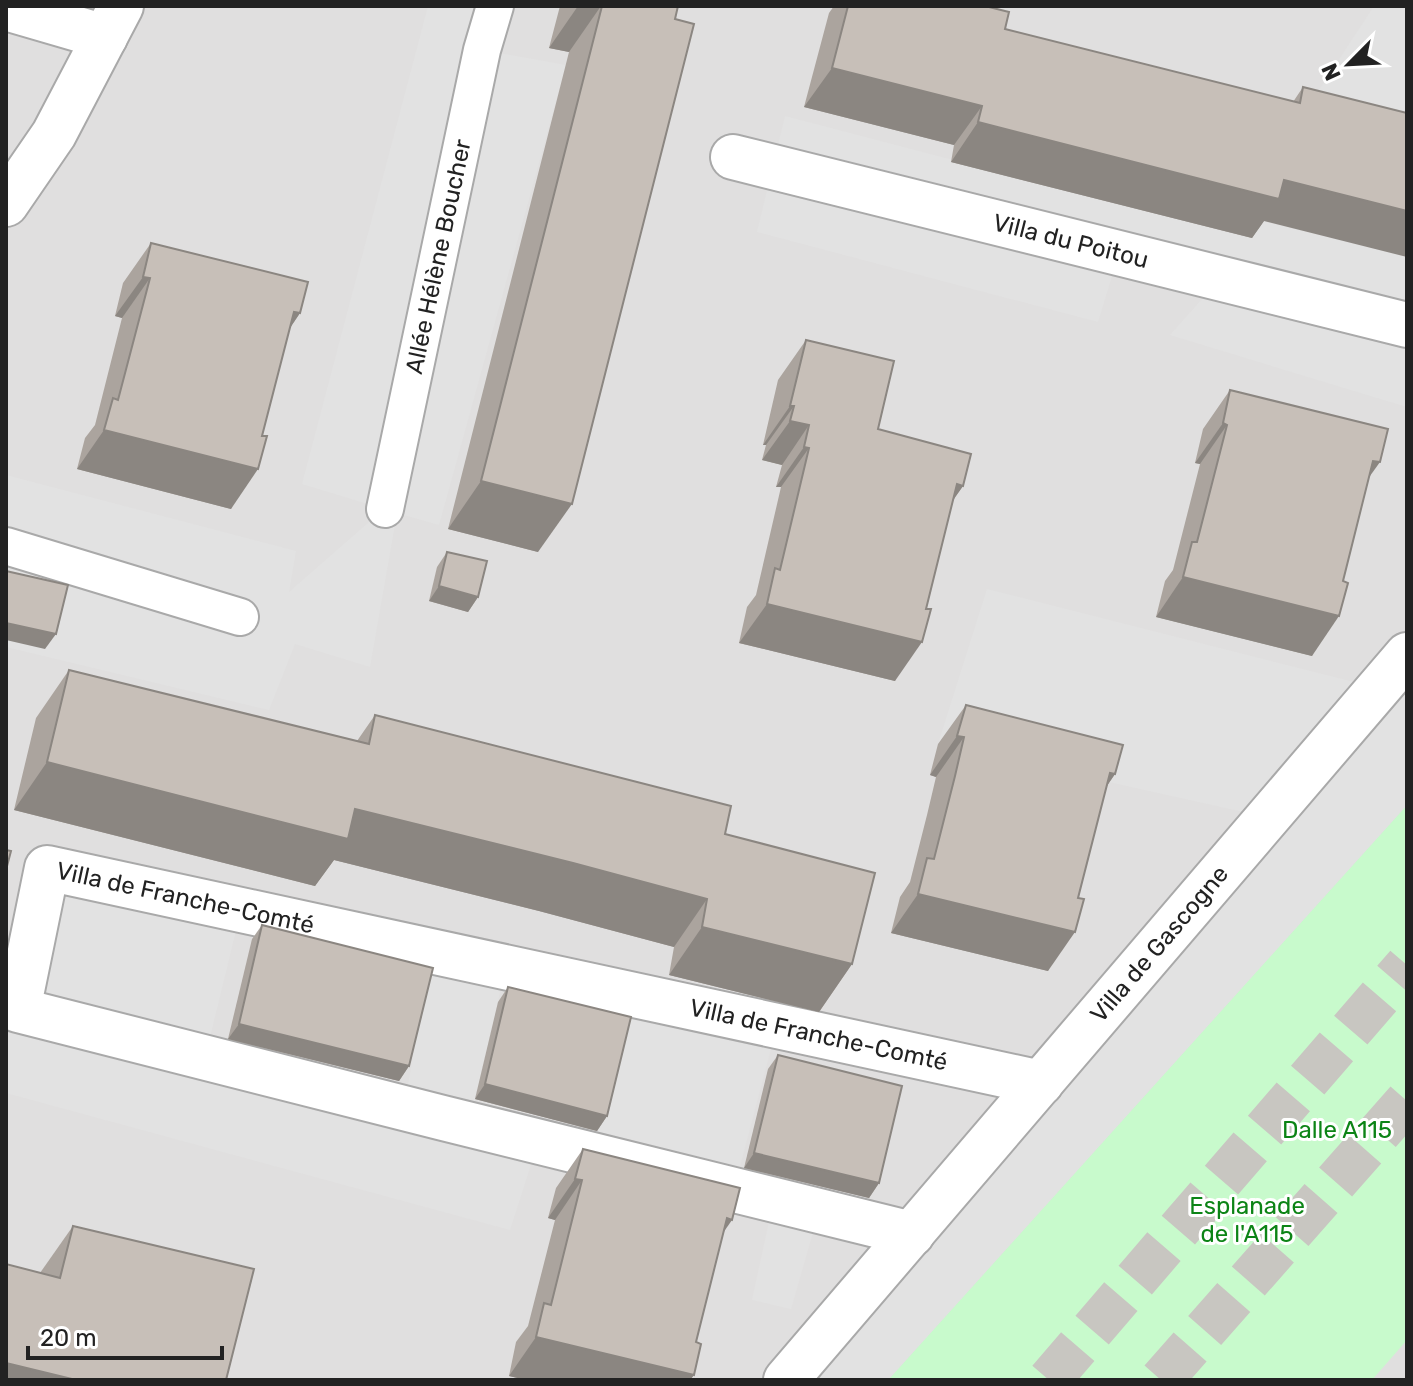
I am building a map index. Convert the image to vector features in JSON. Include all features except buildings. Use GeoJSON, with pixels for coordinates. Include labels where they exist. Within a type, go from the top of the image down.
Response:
{"type":"FeatureCollection","features":[{"type":"Feature","properties":{"kind":"street"},"geometry":{"type":"LineString","coordinates":[[6,8],[113,22],[54,134],[6,204]]}},
{"type":"Feature","properties":{"kind":"street","name":"Villa du Poitou"},"geometry":{"type":"LineString","coordinates":[[733,157],[1407,325]]}},
{"type":"Feature","properties":{"kind":"street","name":"Villa de Gascogne"},"geometry":{"type":"LineString","coordinates":[[786,1380],[1407,655]]}},
{"type":"Feature","properties":{"kind":"street","name":"Villa de Franche-Comté"},"geometry":{"type":"LineString","coordinates":[[912,1234],[18,1010],[47,868],[1041,1083]]}},
{"type":"Feature","properties":{"kind":"lane","name":"Allée Hélène Boucher"},"geometry":{"type":"LineString","coordinates":[[385,509],[482,50],[495,6]]}},
{"type":"Feature","properties":{"kind":"lane"},"geometry":{"type":"LineString","coordinates":[[6,546],[240,617]]}},
{"type":"Feature","properties":{"kind":"shaded area"},"geometry":{"type":"Polygon","coordinates":[[[6,6],[1407,6],[1407,1380],[6,1380],[6,6]]]}},
{"type":"Feature","properties":{"kind":"shaded area"},"geometry":{"type":"Polygon","coordinates":[[[428,6],[495,6],[483,50],[566,65],[439,525],[397,513],[370,667],[295,644],[269,710],[6,647],[6,475],[296,551],[289,592],[384,509],[302,484],[428,6]]]}},
{"type":"Feature","properties":{"kind":"shaded area"},"geometry":{"type":"Polygon","coordinates":[[[1374,6],[1407,6],[1407,131],[1309,105],[1374,6]]]}},
{"type":"Feature","properties":{"kind":"shaded area"},"geometry":{"type":"Polygon","coordinates":[[[785,116],[1251,238],[1257,220],[1407,257],[1407,407],[1170,335],[1220,279],[1119,253],[1098,322],[757,232],[785,116]]]}},
{"type":"Feature","properties":{"kind":"shaded area"},"geometry":{"type":"Polygon","coordinates":[[[987,589],[1366,685],[1300,746],[1248,813],[938,744],[987,589]]]}},
{"type":"Feature","properties":{"kind":"shaded area"},"geometry":{"type":"Polygon","coordinates":[[[1407,673],[1407,805],[888,1380],[807,1380],[1407,673]]]}},
{"type":"Feature","properties":{"kind":"shaded area"},"geometry":{"type":"Polygon","coordinates":[[[47,868],[241,910],[205,1058],[404,1107],[432,951],[504,967],[472,1124],[536,1149],[510,1230],[6,1093],[6,1005],[47,868]]]}},
{"type":"Feature","properties":{"kind":"shaded area"},"geometry":{"type":"Polygon","coordinates":[[[635,995],[777,1026],[734,1189],[592,1154],[635,995]]]}},
{"type":"Feature","properties":{"kind":"shaded area"},"geometry":{"type":"Polygon","coordinates":[[[774,1199],[819,1211],[791,1309],[752,1300],[774,1199]]]}},
{"type":"Feature","properties":{"kind":"green space","name":"Esplanade de l'A115"},"geometry":{"type":"Polygon","coordinates":[[[1407,805],[1407,1340],[1372,1380],[888,1380],[1407,805]]]}},
{"type":"Feature","properties":{"kind":"tunnel"},"geometry":{"type":"LineString","coordinates":[[1049,1380],[1407,965]]}},
{"type":"Feature","properties":{"kind":"tunnel"},"geometry":{"type":"LineString","coordinates":[[1161,1380],[1407,1101]]}},
{"type":"Feature","properties":{"kind":"park label","name":"Dalle A115"},"geometry":{"type":"Point","coordinates":[1337,1130]}}]}
